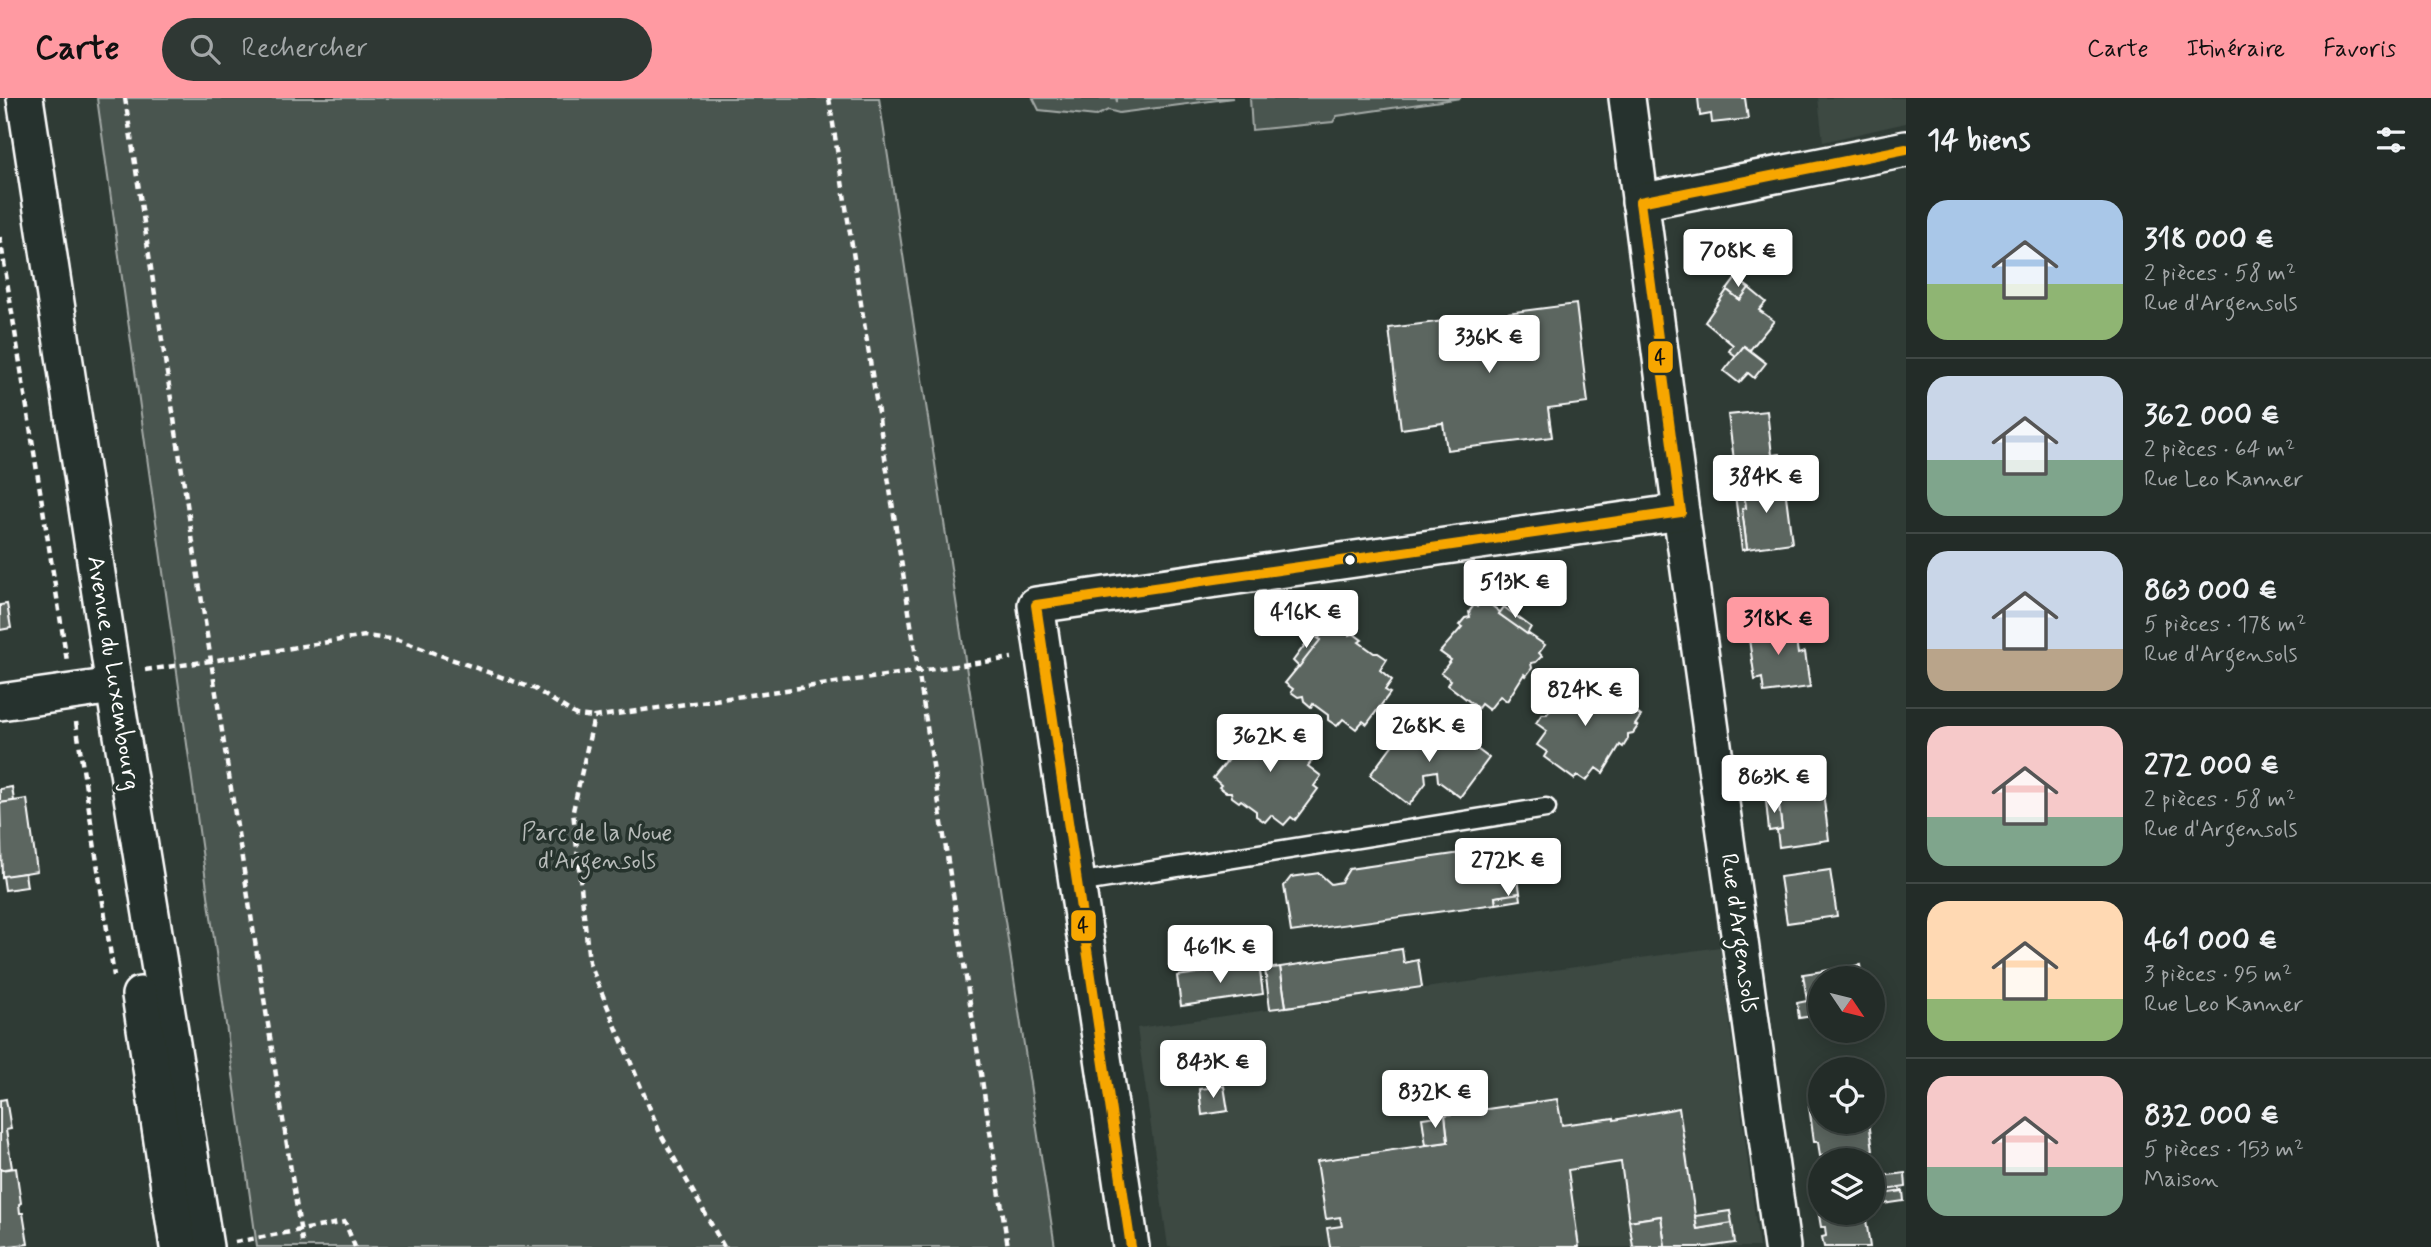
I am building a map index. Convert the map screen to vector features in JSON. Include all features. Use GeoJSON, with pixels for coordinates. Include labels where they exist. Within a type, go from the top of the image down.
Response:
{"type":"FeatureCollection","features":[{"type":"Feature","properties":{"kind":"street","name":"Avenue du Luxembourg"},"geometry":{"type":"LineString","coordinates":[[5,98],[98,686],[178,1247]]}},
{"type":"Feature","properties":{"kind":"street","name":"Avenue du Luxembourg"},"geometry":{"type":"LineString","coordinates":[[24,98],[98,686],[219,1245]]}},
{"type":"Feature","properties":{"kind":"street","name":"Rue d'Argensols"},"geometry":{"type":"LineString","coordinates":[[1627,98],[1782,1247]]}},
{"type":"Feature","properties":{"kind":"street"},"geometry":{"type":"LineString","coordinates":[[1640,202],[1906,149]]}},
{"type":"Feature","properties":{"kind":"street"},"geometry":{"type":"LineString","coordinates":[[1131,1247],[1036,605],[1681,512]]}},
{"type":"Feature","properties":{"kind":"street"},"geometry":{"type":"LineString","coordinates":[[0,702],[98,686]]}},
{"type":"Feature","properties":{"kind":"lane"},"geometry":{"type":"LineString","coordinates":[[1077,883],[1546,808]]}},
{"type":"Feature","properties":{"kind":"path"},"geometry":{"type":"LineString","coordinates":[[125,98],[303,1247]]}},
{"type":"Feature","properties":{"kind":"path"},"geometry":{"type":"LineString","coordinates":[[829,98],[1007,1247]]}},
{"type":"Feature","properties":{"kind":"path"},"geometry":{"type":"LineString","coordinates":[[0,237],[98,686],[114,976]]}},
{"type":"Feature","properties":{"kind":"path"},"geometry":{"type":"LineString","coordinates":[[98,686],[211,661],[365,636],[398,640],[535,689],[576,715],[594,717],[1043,653]]}},
{"type":"Feature","properties":{"kind":"path"},"geometry":{"type":"LineString","coordinates":[[594,717],[572,811],[589,962],[660,1133],[724,1247]]}},
{"type":"Feature","properties":{"kind":"path"},"geometry":{"type":"LineString","coordinates":[[219,1245],[345,1222],[355,1247]]}},
{"type":"Feature","properties":{"kind":"shaded area"},"geometry":{"type":"Polygon","coordinates":[[[1818,98],[1906,98],[1906,123],[1823,142],[1818,98]]]}},
{"type":"Feature","properties":{"kind":"shaded area"},"geometry":{"type":"Polygon","coordinates":[[[1720,947],[1759,1247],[1168,1247],[1137,1028],[1720,947]]]}},
{"type":"Feature","properties":{"kind":"green space","name":"Parc de la Noue d'Argensols"},"geometry":{"type":"Polygon","coordinates":[[[97,98],[879,98],[1055,1247],[257,1247],[97,98]]]}},
{"type":"Feature","properties":{"kind":"green space"},"geometry":{"type":"Polygon","coordinates":[[[1033,98],[1116,98],[1117,102],[1117,98],[1233,98],[1119,113],[1108,110],[1096,116],[1039,110],[1033,98]]]}},
{"type":"Feature","properties":{"kind":"green space"},"geometry":{"type":"Polygon","coordinates":[[[1250,98],[1461,98],[1337,116],[1333,122],[1252,130],[1250,98]]]}},
{"type":"Feature","properties":{"kind":"building"},"geometry":{"type":"Polygon","coordinates":[[[1698,98],[1745,98],[1748,119],[1712,123],[1711,114],[1700,116],[1698,98]]]}},
{"type":"Feature","properties":{"kind":"building"},"geometry":{"type":"Polygon","coordinates":[[[1736,278],[1749,288],[1740,300],[1727,290],[1736,278]]]}},
{"type":"Feature","properties":{"kind":"building"},"geometry":{"type":"Polygon","coordinates":[[[1749,288],[1766,302],[1759,310],[1774,321],[1750,350],[1744,346],[1736,356],[1729,351],[1733,345],[1705,322],[1727,290],[1740,300],[1749,288]]]}},
{"type":"Feature","properties":{"kind":"building"},"geometry":{"type":"Polygon","coordinates":[[[1576,304],[1588,403],[1548,408],[1552,437],[1447,450],[1443,423],[1401,429],[1389,328],[1576,304]]]}},
{"type":"Feature","properties":{"kind":"building"},"geometry":{"type":"Polygon","coordinates":[[[1744,346],[1766,363],[1754,378],[1748,373],[1739,383],[1724,371],[1744,346]]]}},
{"type":"Feature","properties":{"kind":"building"},"geometry":{"type":"Polygon","coordinates":[[[1767,411],[1772,455],[1780,454],[1781,465],[1742,469],[1741,459],[1734,460],[1728,415],[1767,411]]]}},
{"type":"Feature","properties":{"kind":"building"},"geometry":{"type":"Polygon","coordinates":[[[1784,480],[1792,543],[1747,549],[1742,509],[1746,508],[1743,485],[1784,480]]]}},
{"type":"Feature","properties":{"kind":"building"},"geometry":{"type":"Polygon","coordinates":[[[1743,485],[1746,508],[1742,509],[1747,549],[1742,550],[1734,487],[1743,485]]]}},
{"type":"Feature","properties":{"kind":"building"},"geometry":{"type":"Polygon","coordinates":[[[1483,599],[1500,612],[1499,614],[1545,645],[1539,653],[1542,656],[1531,663],[1532,668],[1526,676],[1524,674],[1507,701],[1500,696],[1489,710],[1481,704],[1478,708],[1448,685],[1451,680],[1441,673],[1451,660],[1440,652],[1462,627],[1459,625],[1465,618],[1470,617],[1469,612],[1474,605],[1477,607],[1483,599]]]}},
{"type":"Feature","properties":{"kind":"building"},"geometry":{"type":"Polygon","coordinates":[[[7,604],[11,628],[0,630],[0,605],[7,604]]]}},
{"type":"Feature","properties":{"kind":"building"},"geometry":{"type":"Polygon","coordinates":[[[1504,607],[1531,627],[1527,634],[1499,614],[1504,607]]]}},
{"type":"Feature","properties":{"kind":"building"},"geometry":{"type":"Polygon","coordinates":[[[1793,619],[1798,654],[1805,652],[1810,687],[1764,693],[1762,678],[1755,680],[1747,626],[1793,619]]]}},
{"type":"Feature","properties":{"kind":"building"},"geometry":{"type":"Polygon","coordinates":[[[1332,621],[1340,627],[1342,624],[1348,629],[1349,635],[1354,634],[1362,640],[1359,642],[1387,659],[1380,670],[1392,680],[1385,690],[1390,693],[1367,724],[1363,721],[1356,729],[1343,719],[1337,726],[1328,720],[1328,715],[1304,701],[1303,696],[1298,697],[1291,692],[1293,689],[1285,683],[1332,621]]]}},
{"type":"Feature","properties":{"kind":"building"},"geometry":{"type":"Polygon","coordinates":[[[1313,634],[1320,640],[1299,667],[1293,661],[1313,634]]]}},
{"type":"Feature","properties":{"kind":"building"},"geometry":{"type":"Polygon","coordinates":[[[1579,671],[1641,716],[1635,725],[1638,726],[1633,733],[1628,734],[1623,747],[1620,745],[1603,773],[1596,768],[1586,781],[1577,775],[1574,779],[1544,757],[1547,752],[1537,745],[1547,731],[1536,723],[1542,714],[1547,714],[1561,690],[1566,689],[1570,677],[1573,679],[1579,671]]]}},
{"type":"Feature","properties":{"kind":"building"},"geometry":{"type":"Polygon","coordinates":[[[1600,678],[1628,698],[1623,705],[1595,685],[1600,678]]]}},
{"type":"Feature","properties":{"kind":"building"},"geometry":{"type":"Polygon","coordinates":[[[1259,717],[1276,725],[1277,731],[1283,730],[1290,736],[1288,739],[1316,755],[1308,766],[1321,776],[1314,786],[1318,789],[1295,820],[1291,817],[1284,825],[1271,815],[1265,822],[1256,816],[1256,811],[1232,797],[1231,792],[1219,787],[1221,785],[1213,778],[1259,717]]]}},
{"type":"Feature","properties":{"kind":"building"},"geometry":{"type":"Polygon","coordinates":[[[1446,726],[1489,758],[1460,797],[1438,781],[1437,771],[1425,773],[1426,783],[1409,805],[1370,775],[1402,732],[1417,742],[1425,732],[1435,740],[1446,726]]]}},
{"type":"Feature","properties":{"kind":"building"},"geometry":{"type":"Polygon","coordinates":[[[1241,730],[1248,735],[1227,762],[1221,757],[1241,730]]]}},
{"type":"Feature","properties":{"kind":"building"},"geometry":{"type":"Polygon","coordinates":[[[1821,777],[1829,840],[1779,847],[1777,830],[1782,829],[1776,784],[1821,777]]]}},
{"type":"Feature","properties":{"kind":"building"},"geometry":{"type":"Polygon","coordinates":[[[12,787],[14,801],[0,803],[0,789],[12,787]]]}},
{"type":"Feature","properties":{"kind":"building"},"geometry":{"type":"Polygon","coordinates":[[[27,799],[37,871],[2,877],[0,803],[27,799]]]}},
{"type":"Feature","properties":{"kind":"building"},"geometry":{"type":"Polygon","coordinates":[[[1778,800],[1782,829],[1769,831],[1766,801],[1778,800]]]}},
{"type":"Feature","properties":{"kind":"building"},"geometry":{"type":"Polygon","coordinates":[[[1475,851],[1489,860],[1515,856],[1520,893],[1495,897],[1496,904],[1291,932],[1284,886],[1291,877],[1319,873],[1331,884],[1341,882],[1349,869],[1475,851]]]}},
{"type":"Feature","properties":{"kind":"building"},"geometry":{"type":"Polygon","coordinates":[[[1830,870],[1837,916],[1787,923],[1780,877],[1830,870]]]}},
{"type":"Feature","properties":{"kind":"building"},"geometry":{"type":"Polygon","coordinates":[[[25,873],[27,887],[5,890],[3,876],[25,873]]]}},
{"type":"Feature","properties":{"kind":"building"},"geometry":{"type":"Polygon","coordinates":[[[1520,893],[1521,900],[1496,904],[1495,897],[1520,893]]]}},
{"type":"Feature","properties":{"kind":"building"},"geometry":{"type":"Polygon","coordinates":[[[1402,949],[1404,963],[1418,960],[1422,987],[1286,1007],[1280,967],[1402,949]]]}},
{"type":"Feature","properties":{"kind":"building"},"geometry":{"type":"Polygon","coordinates":[[[1259,964],[1263,994],[1181,1006],[1177,976],[1259,964]]]}},
{"type":"Feature","properties":{"kind":"building"},"geometry":{"type":"Polygon","coordinates":[[[1280,967],[1286,1007],[1270,1009],[1265,969],[1280,967]]]}},
{"type":"Feature","properties":{"kind":"building"},"geometry":{"type":"Polygon","coordinates":[[[1808,973],[1808,1017],[1799,1018],[1797,1003],[1807,1001],[1803,974],[1808,973]]]}},
{"type":"Feature","properties":{"kind":"building"},"geometry":{"type":"Polygon","coordinates":[[[1224,1086],[1228,1111],[1202,1115],[1199,1089],[1224,1086]]]}},
{"type":"Feature","properties":{"kind":"building"},"geometry":{"type":"Polygon","coordinates":[[[6,1099],[11,1129],[6,1130],[12,1168],[0,1170],[0,1100],[6,1099]]]}},
{"type":"Feature","properties":{"kind":"building"},"geometry":{"type":"Polygon","coordinates":[[[1557,1099],[1562,1125],[1614,1120],[1679,1108],[1697,1229],[1732,1223],[1735,1243],[1707,1247],[1665,1247],[1661,1216],[1629,1221],[1621,1162],[1568,1170],[1579,1247],[1330,1247],[1327,1228],[1342,1226],[1340,1217],[1326,1219],[1317,1161],[1448,1142],[1445,1115],[1557,1099]]]}},
{"type":"Feature","properties":{"kind":"building"},"geometry":{"type":"Polygon","coordinates":[[[1445,1115],[1448,1142],[1426,1145],[1422,1118],[1445,1115]]]}},
{"type":"Feature","properties":{"kind":"building"},"geometry":{"type":"Polygon","coordinates":[[[1813,1134],[1871,1134],[1873,1148],[1819,1148],[1818,1142],[1814,1142],[1813,1134]]]}},
{"type":"Feature","properties":{"kind":"building"},"geometry":{"type":"Polygon","coordinates":[[[16,1168],[20,1213],[23,1213],[28,1244],[0,1247],[0,1170],[16,1168]]]}},
{"type":"Feature","properties":{"kind":"building"},"geometry":{"type":"Polygon","coordinates":[[[1905,1173],[1906,1187],[1885,1190],[1885,1175],[1905,1173]]]}},
{"type":"Feature","properties":{"kind":"building"},"geometry":{"type":"Polygon","coordinates":[[[1903,1191],[1904,1201],[1885,1204],[1885,1194],[1903,1191]]]}},
{"type":"Feature","properties":{"kind":"building"},"geometry":{"type":"Polygon","coordinates":[[[1730,1211],[1732,1223],[1697,1229],[1695,1216],[1730,1211]]]}},
{"type":"Feature","properties":{"kind":"building"},"geometry":{"type":"Polygon","coordinates":[[[1661,1216],[1665,1247],[1633,1247],[1629,1221],[1661,1216]]]}},
{"type":"Feature","properties":{"kind":"building"},"geometry":{"type":"Polygon","coordinates":[[[1867,1225],[1870,1247],[1824,1247],[1822,1237],[1826,1236],[1825,1227],[1821,1227],[1867,1225]]]}},
{"type":"Feature","properties":{"kind":"transit line","name":"4"},"geometry":{"type":"LineString","coordinates":[[1640,202],[1906,149]]}},
{"type":"Feature","properties":{"kind":"transit line","name":"4"},"geometry":{"type":"LineString","coordinates":[[1640,202],[1681,512]]}},
{"type":"Feature","properties":{"kind":"transit line","name":"4"},"geometry":{"type":"LineString","coordinates":[[1131,1247],[1036,605],[1681,512]]}}]}
